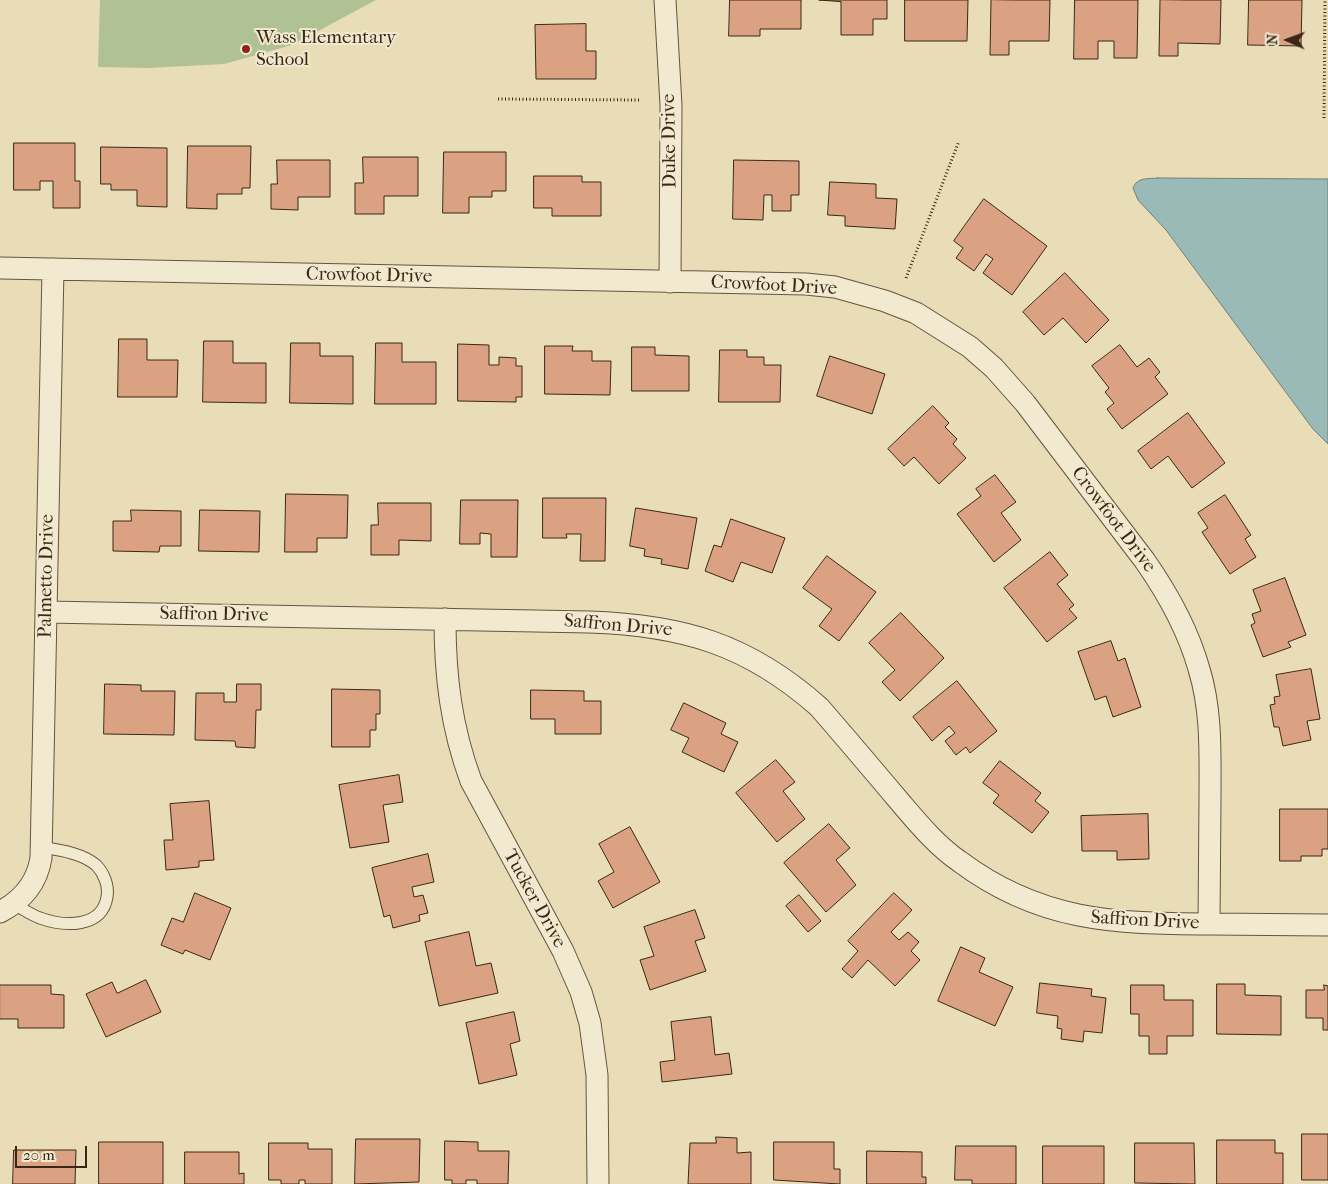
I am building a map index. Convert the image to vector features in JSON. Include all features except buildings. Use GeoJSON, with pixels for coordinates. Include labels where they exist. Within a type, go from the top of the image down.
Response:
{"type":"FeatureCollection","features":[{"type":"Feature","properties":{"kind":"street","name":"Duke Drive"},"geometry":{"type":"LineString","coordinates":[[665,0],[671,105],[670,282]]}},
{"type":"Feature","properties":{"kind":"street","name":"Crowfoot Drive"},"geometry":{"type":"LineString","coordinates":[[0,268],[806,284],[862,294],[916,313],[945,330],[988,363],[1015,391],[1162,585],[1191,645],[1200,671],[1209,731],[1209,924]]}},
{"type":"Feature","properties":{"kind":"street","name":"Palmetto Drive"},"geometry":{"type":"LineString","coordinates":[[7,908],[22,897],[34,882],[39,868],[41,847],[53,269]]}},
{"type":"Feature","properties":{"kind":"street","name":"Saffron Drive"},"geometry":{"type":"LineString","coordinates":[[46,612],[615,623],[650,626],[710,640],[741,653],[767,668],[805,695],[824,713],[920,825],[941,846],[958,861],[1016,895],[1044,907],[1107,921],[1328,925]]}},
{"type":"Feature","properties":{"kind":"street","name":"Tucker Drive"},"geometry":{"type":"LineString","coordinates":[[445,619],[446,680],[449,705],[462,757],[471,781],[571,968],[590,1023],[597,1075],[598,1184]]}},
{"type":"Feature","properties":{"kind":"lane"},"geometry":{"type":"LineString","coordinates":[[7,908],[41,919],[70,924],[84,923],[97,917],[106,904],[108,892],[105,877],[98,866],[79,856],[41,847]]}},
{"type":"Feature","properties":{"kind":"path"},"geometry":{"type":"LineString","coordinates":[[1324,118],[1325,0]]}},
{"type":"Feature","properties":{"kind":"path"},"geometry":{"type":"LineString","coordinates":[[498,99],[641,100]]}},
{"type":"Feature","properties":{"kind":"path"},"geometry":{"type":"LineString","coordinates":[[906,278],[959,141]]}},
{"type":"Feature","properties":{"kind":"green space"},"geometry":{"type":"Polygon","coordinates":[[[100,0],[376,0],[292,45],[224,64],[148,68],[98,67],[100,0]]]}},
{"type":"Feature","properties":{"kind":"water"},"geometry":{"type":"Polygon","coordinates":[[[1143,179],[1328,179],[1328,444],[1313,429],[1166,230],[1138,200],[1133,188],[1135,184],[1143,179]]]}},
{"type":"Feature","properties":{"kind":"place","name":"Wass Elementary School"},"geometry":{"type":"Point","coordinates":[246,49]}}]}
